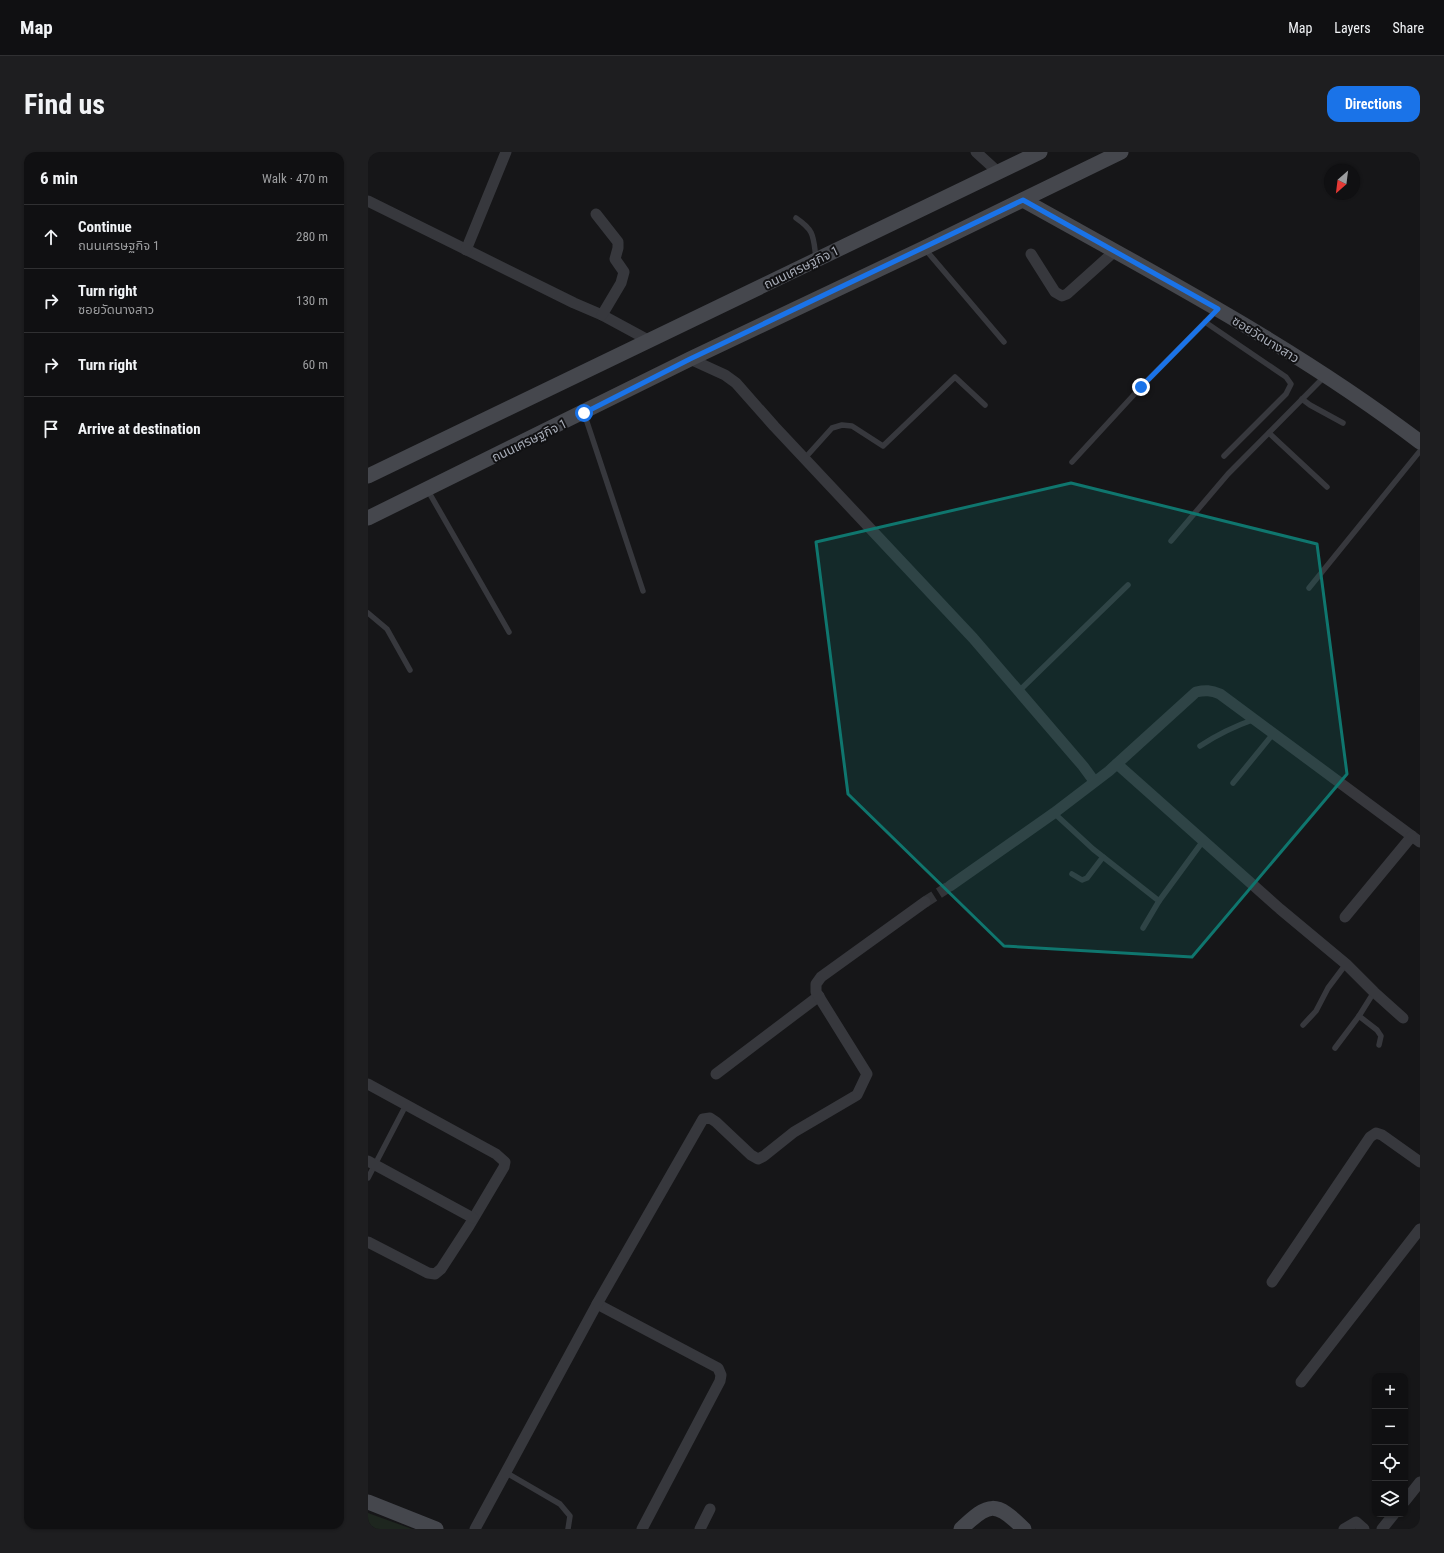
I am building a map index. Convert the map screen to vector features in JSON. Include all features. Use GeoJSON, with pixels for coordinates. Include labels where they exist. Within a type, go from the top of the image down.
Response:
{"type":"FeatureCollection","features":[{"type":"Feature","properties":{"kind":"main road","name":"ถนนเศรษฐกิจ 1"},"geometry":{"type":"LineString","coordinates":[[368,476],[1040,152]]}},
{"type":"Feature","properties":{"kind":"main road","name":"ถนนเศรษฐกิจ 1"},"geometry":{"type":"LineString","coordinates":[[368,518],[584,413],[690,359],[924,248],[1121,152]]}},
{"type":"Feature","properties":{"kind":"main road","name":"ซอยวัดนางสาว"},"geometry":{"type":"LineString","coordinates":[[1023,200],[1244,324],[1325,376],[1420,442]]}},
{"type":"Feature","properties":{"kind":"main road"},"geometry":{"type":"LineString","coordinates":[[368,1502],[436,1529]]}},
{"type":"Feature","properties":{"kind":"main road"},"geometry":{"type":"LineString","coordinates":[[961,1529],[976,1514],[988,1508],[999,1509],[1008,1513],[1024,1529]]}},
{"type":"Feature","properties":{"kind":"street"},"geometry":{"type":"LineString","coordinates":[[466,250],[506,152]]}},
{"type":"Feature","properties":{"kind":"street"},"geometry":{"type":"LineString","coordinates":[[976,152],[998,172]]}},
{"type":"Feature","properties":{"kind":"street"},"geometry":{"type":"LineString","coordinates":[[368,201],[574,303],[602,315],[650,341]]}},
{"type":"Feature","properties":{"kind":"street"},"geometry":{"type":"LineString","coordinates":[[596,214],[618,242],[615,259],[624,272],[621,283],[602,315]]}},
{"type":"Feature","properties":{"kind":"street"},"geometry":{"type":"LineString","coordinates":[[1030,254],[1055,292],[1062,296],[1067,294],[1115,251]]}},
{"type":"Feature","properties":{"kind":"street"},"geometry":{"type":"LineString","coordinates":[[690,359],[731,378],[774,426],[974,638],[1083,766],[1094,781]]}},
{"type":"Feature","properties":{"kind":"street"},"geometry":{"type":"LineString","coordinates":[[950,886],[1054,813],[1117,764],[1196,692],[1212,691],[1220,694],[1255,719],[1273,734],[1416,839],[1344,917]]}},
{"type":"Feature","properties":{"kind":"street"},"geometry":{"type":"LineString","coordinates":[[1117,764],[1280,909],[1346,964],[1403,1018]]}},
{"type":"Feature","properties":{"kind":"street"},"geometry":{"type":"LineString","coordinates":[[475,1529],[597,1304],[703,1119],[710,1118],[716,1122],[751,1155],[758,1159],[764,1156],[794,1132],[857,1096],[867,1074],[816,992],[816,984],[821,977],[925,902]]}},
{"type":"Feature","properties":{"kind":"street"},"geometry":{"type":"LineString","coordinates":[[716,1074],[819,996]]}},
{"type":"Feature","properties":{"kind":"street"},"geometry":{"type":"LineString","coordinates":[[368,1084],[496,1154],[505,1162],[504,1168],[469,1226],[441,1269],[435,1274],[428,1274],[368,1242]]}},
{"type":"Feature","properties":{"kind":"street"},"geometry":{"type":"LineString","coordinates":[[1272,1282],[1370,1137],[1376,1133],[1382,1134],[1420,1162]]}},
{"type":"Feature","properties":{"kind":"street"},"geometry":{"type":"LineString","coordinates":[[371,1163],[473,1218]]}},
{"type":"Feature","properties":{"kind":"street"},"geometry":{"type":"LineString","coordinates":[[1301,1382],[1420,1228]]}},
{"type":"Feature","properties":{"kind":"street"},"geometry":{"type":"LineString","coordinates":[[597,1304],[718,1368],[721,1375],[720,1381],[642,1529]]}},
{"type":"Feature","properties":{"kind":"street"},"geometry":{"type":"LineString","coordinates":[[1408,1496],[1420,1482]]}},
{"type":"Feature","properties":{"kind":"street"},"geometry":{"type":"LineString","coordinates":[[700,1529],[710,1509]]}},
{"type":"Feature","properties":{"kind":"street"},"geometry":{"type":"LineString","coordinates":[[1382,1529],[1392,1517]]}},
{"type":"Feature","properties":{"kind":"street"},"geometry":{"type":"LineString","coordinates":[[1344,1529],[1356,1522],[1364,1529]]}},
{"type":"Feature","properties":{"kind":"lane"},"geometry":{"type":"LineString","coordinates":[[796,218],[808,226],[811,231],[816,260]]}},
{"type":"Feature","properties":{"kind":"lane"},"geometry":{"type":"LineString","coordinates":[[924,248],[1004,342]]}},
{"type":"Feature","properties":{"kind":"lane"},"geometry":{"type":"LineString","coordinates":[[1072,462],[1141,387],[1218,309]]}},
{"type":"Feature","properties":{"kind":"lane"},"geometry":{"type":"LineString","coordinates":[[1205,322],[1286,377],[1291,384],[1286,394],[1224,456]]}},
{"type":"Feature","properties":{"kind":"lane"},"geometry":{"type":"LineString","coordinates":[[1171,541],[1228,474],[1325,376]]}},
{"type":"Feature","properties":{"kind":"lane"},"geometry":{"type":"LineString","coordinates":[[805,458],[832,428],[842,425],[852,426],[882,446],[955,377],[985,405]]}},
{"type":"Feature","properties":{"kind":"lane"},"geometry":{"type":"LineString","coordinates":[[1302,399],[1343,423]]}},
{"type":"Feature","properties":{"kind":"lane"},"geometry":{"type":"LineString","coordinates":[[584,413],[643,591]]}},
{"type":"Feature","properties":{"kind":"lane"},"geometry":{"type":"LineString","coordinates":[[1269,432],[1327,487]]}},
{"type":"Feature","properties":{"kind":"lane"},"geometry":{"type":"LineString","coordinates":[[1309,588],[1420,451]]}},
{"type":"Feature","properties":{"kind":"lane"},"geometry":{"type":"LineString","coordinates":[[427,489],[509,632]]}},
{"type":"Feature","properties":{"kind":"lane"},"geometry":{"type":"LineString","coordinates":[[1019,691],[1128,586]]}},
{"type":"Feature","properties":{"kind":"lane"},"geometry":{"type":"LineString","coordinates":[[368,613],[387,628],[410,670]]}},
{"type":"Feature","properties":{"kind":"lane"},"geometry":{"type":"LineString","coordinates":[[1200,746],[1214,736],[1255,719]]}},
{"type":"Feature","properties":{"kind":"lane"},"geometry":{"type":"LineString","coordinates":[[1233,783],[1273,734]]}},
{"type":"Feature","properties":{"kind":"lane"},"geometry":{"type":"LineString","coordinates":[[1054,813],[1103,857],[1159,901]]}},
{"type":"Feature","properties":{"kind":"lane"},"geometry":{"type":"LineString","coordinates":[[1143,928],[1159,901],[1203,841]]}},
{"type":"Feature","properties":{"kind":"lane"},"geometry":{"type":"LineString","coordinates":[[1072,874],[1082,880],[1087,878],[1103,857]]}},
{"type":"Feature","properties":{"kind":"lane"},"geometry":{"type":"LineString","coordinates":[[1303,1025],[1316,1011],[1328,988],[1346,964]]}},
{"type":"Feature","properties":{"kind":"lane"},"geometry":{"type":"LineString","coordinates":[[1335,1048],[1359,1016],[1374,992]]}},
{"type":"Feature","properties":{"kind":"lane"},"geometry":{"type":"LineString","coordinates":[[1359,1016],[1377,1030],[1381,1036],[1379,1045]]}},
{"type":"Feature","properties":{"kind":"lane"},"geometry":{"type":"LineString","coordinates":[[368,1178],[371,1163],[406,1105]]}},
{"type":"Feature","properties":{"kind":"lane"},"geometry":{"type":"LineString","coordinates":[[506,1472],[560,1504],[570,1516],[568,1529]]}},
{"type":"Feature","properties":{"kind":"highlighted area"},"geometry":{"type":"Polygon","coordinates":[[[1071,483],[1317,544],[1347,774],[1192,957],[1004,946],[848,794],[816,542],[1071,483]]]}},
{"type":"Feature","properties":{"kind":"shaded area"},"geometry":{"type":"Polygon","coordinates":[[[368,1513],[412,1529],[368,1529],[368,1513]]]}},
{"type":"Feature","properties":{"kind":"tunnel"},"geometry":{"type":"LineString","coordinates":[[925,902],[950,886]]}},
{"type":"Feature","properties":{"kind":"route"},"geometry":{"type":"LineString","coordinates":[[584,413],[690,359],[1023,200],[1218,309],[1141,387]]}}]}
